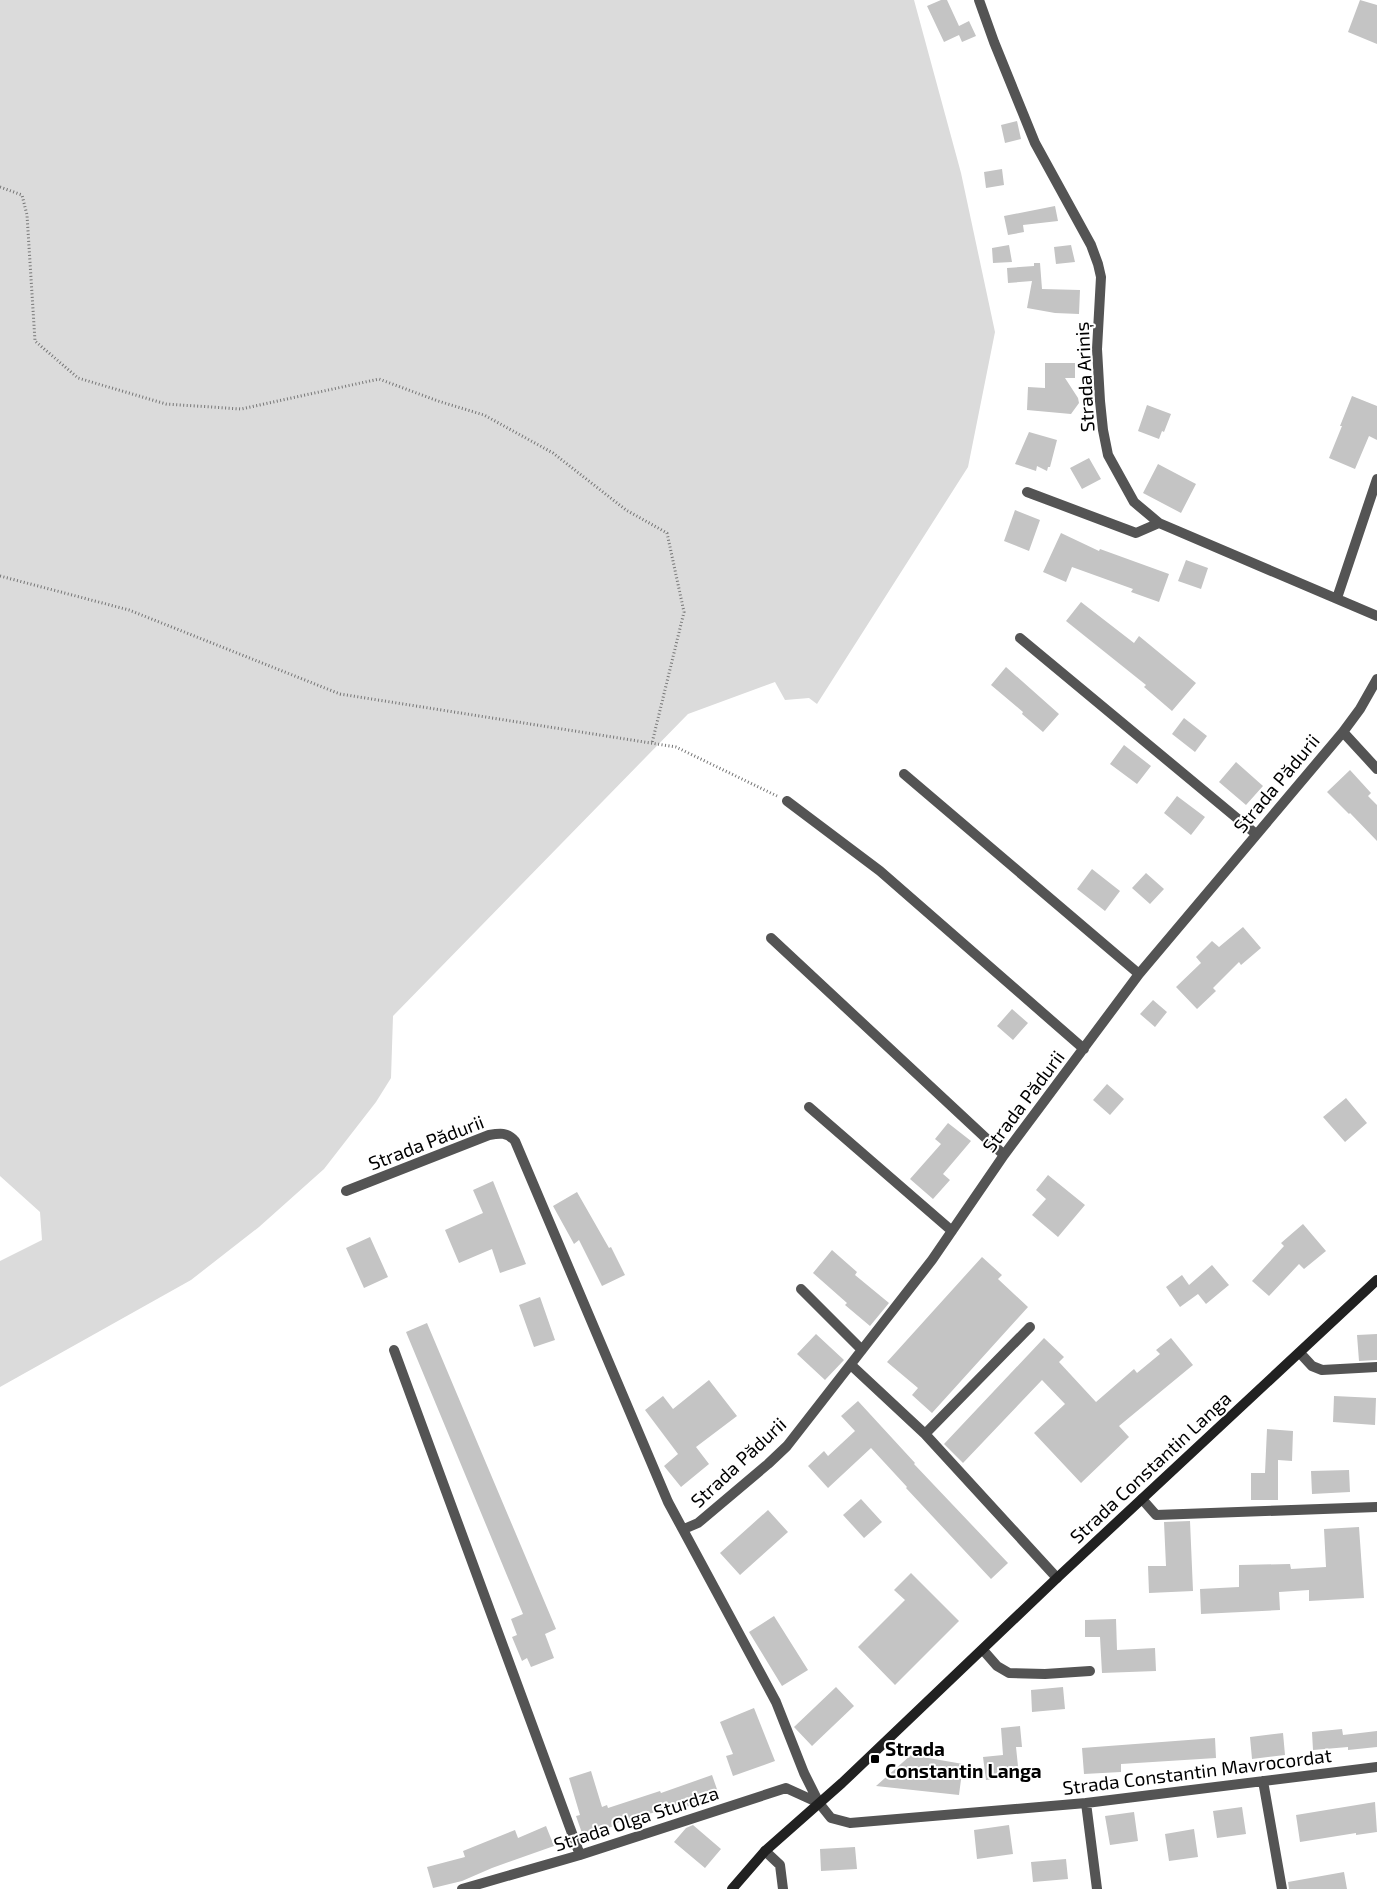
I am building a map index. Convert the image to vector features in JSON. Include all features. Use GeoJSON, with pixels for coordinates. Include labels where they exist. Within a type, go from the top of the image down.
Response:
{"type":"FeatureCollection","features":[{"type":"Feature","properties":{"kind":"main road","name":"Strada Constantin Langa"},"geometry":{"type":"LineString","coordinates":[[732,1889],[765,1851],[983,1650],[1377,1280]]}},
{"type":"Feature","properties":{"kind":"street","name":"Strada Ariniș"},"geometry":{"type":"LineString","coordinates":[[979,0],[1035,143],[1091,245],[1098,264],[1100,277],[1097,357],[1102,430],[1108,455],[1134,502],[1158,523],[1377,616]]}},
{"type":"Feature","properties":{"kind":"street"},"geometry":{"type":"LineString","coordinates":[[1336,598],[1377,479]]}},
{"type":"Feature","properties":{"kind":"street"},"geometry":{"type":"LineString","coordinates":[[1027,492],[1136,533],[1158,523]]}},
{"type":"Feature","properties":{"kind":"street"},"geometry":{"type":"LineString","coordinates":[[1020,638],[1256,834]]}},
{"type":"Feature","properties":{"kind":"street","name":"Strada Pădurii"},"geometry":{"type":"LineString","coordinates":[[684,1529],[698,1523],[787,1446],[932,1260],[1004,1155],[1139,974],[1343,732],[1364,703],[1377,679]]}},
{"type":"Feature","properties":{"kind":"street"},"geometry":{"type":"LineString","coordinates":[[1343,732],[1377,769]]}},
{"type":"Feature","properties":{"kind":"street"},"geometry":{"type":"LineString","coordinates":[[904,774],[1139,974]]}},
{"type":"Feature","properties":{"kind":"street"},"geometry":{"type":"LineString","coordinates":[[786,801],[880,871],[1084,1049]]}},
{"type":"Feature","properties":{"kind":"street"},"geometry":{"type":"LineString","coordinates":[[771,938],[1004,1155]]}},
{"type":"Feature","properties":{"kind":"street"},"geometry":{"type":"LineString","coordinates":[[809,1107],[952,1231]]}},
{"type":"Feature","properties":{"kind":"street","name":"Strada Pădurii"},"geometry":{"type":"LineString","coordinates":[[346,1191],[489,1135],[506,1134],[515,1141],[668,1502],[776,1702],[804,1773],[819,1803]]}},
{"type":"Feature","properties":{"kind":"street"},"geometry":{"type":"LineString","coordinates":[[800,1289],[862,1350]]}},
{"type":"Feature","properties":{"kind":"street"},"geometry":{"type":"LineString","coordinates":[[925,1434],[1030,1327]]}},
{"type":"Feature","properties":{"kind":"street"},"geometry":{"type":"LineString","coordinates":[[394,1350],[580,1855]]}},
{"type":"Feature","properties":{"kind":"street"},"geometry":{"type":"LineString","coordinates":[[1300,1353],[1312,1366],[1322,1370],[1377,1367]]}},
{"type":"Feature","properties":{"kind":"street"},"geometry":{"type":"LineString","coordinates":[[851,1365],[925,1434],[1058,1578]]}},
{"type":"Feature","properties":{"kind":"street"},"geometry":{"type":"LineString","coordinates":[[1142,1499],[1156,1515],[1377,1507]]}},
{"type":"Feature","properties":{"kind":"street"},"geometry":{"type":"LineString","coordinates":[[983,1650],[997,1666],[1009,1673],[1045,1674],[1090,1671]]}},
{"type":"Feature","properties":{"kind":"street","name":"Strada Constantin Mavrocordat"},"geometry":{"type":"LineString","coordinates":[[819,1803],[831,1818],[850,1823],[1086,1803],[1377,1767]]}},
{"type":"Feature","properties":{"kind":"street"},"geometry":{"type":"LineString","coordinates":[[1263,1781],[1282,1889]]}},
{"type":"Feature","properties":{"kind":"street","name":"Strada Olga Sturdza"},"geometry":{"type":"LineString","coordinates":[[462,1889],[580,1855],[786,1788],[819,1803]]}},
{"type":"Feature","properties":{"kind":"street"},"geometry":{"type":"LineString","coordinates":[[1086,1803],[1097,1889]]}},
{"type":"Feature","properties":{"kind":"street"},"geometry":{"type":"LineString","coordinates":[[765,1851],[780,1865],[783,1889]]}},
{"type":"Feature","properties":{"kind":"path"},"geometry":{"type":"LineString","coordinates":[[0,188],[22,195],[27,215],[35,341],[78,378],[166,404],[241,409],[379,379],[484,415],[553,453],[626,510],[667,533],[684,612],[652,743]]}},
{"type":"Feature","properties":{"kind":"path"},"geometry":{"type":"LineString","coordinates":[[0,576],[129,610],[340,694],[676,747],[786,801]]}},
{"type":"Feature","properties":{"kind":"shaded area"},"geometry":{"type":"Polygon","coordinates":[[[0,0],[914,0],[961,173],[995,332],[968,467],[817,704],[809,698],[785,700],[775,682],[688,714],[393,1016],[391,1078],[376,1102],[324,1169],[259,1227],[191,1280],[0,1387],[0,1261],[42,1240],[40,1212],[0,1176],[0,0]]]}},
{"type":"Feature","properties":{"kind":"building"},"geometry":{"type":"Polygon","coordinates":[[[941,0],[947,0],[959,26],[969,21],[976,36],[962,42],[959,35],[944,42],[927,6],[941,0]]]}},
{"type":"Feature","properties":{"kind":"building"},"geometry":{"type":"Polygon","coordinates":[[[1360,0],[1377,5],[1377,44],[1348,32],[1360,0]]]}},
{"type":"Feature","properties":{"kind":"building"},"geometry":{"type":"Polygon","coordinates":[[[1017,121],[1021,139],[1005,143],[1001,125],[1017,121]]]}},
{"type":"Feature","properties":{"kind":"building"},"geometry":{"type":"Polygon","coordinates":[[[1002,169],[1004,185],[986,188],[984,172],[1002,169]]]}},
{"type":"Feature","properties":{"kind":"building"},"geometry":{"type":"Polygon","coordinates":[[[1055,206],[1058,221],[1023,225],[1024,232],[1008,235],[1004,216],[1055,206]]]}},
{"type":"Feature","properties":{"kind":"building"},"geometry":{"type":"Polygon","coordinates":[[[1009,245],[1012,262],[993,263],[992,248],[1009,245]]]}},
{"type":"Feature","properties":{"kind":"building"},"geometry":{"type":"Polygon","coordinates":[[[1071,245],[1075,262],[1056,264],[1054,247],[1071,245]]]}},
{"type":"Feature","properties":{"kind":"building"},"geometry":{"type":"Polygon","coordinates":[[[1034,263],[1040,263],[1042,289],[1080,290],[1079,314],[1055,313],[1027,308],[1032,281],[1008,283],[1007,268],[1034,266],[1034,263]]]}},
{"type":"Feature","properties":{"kind":"building"},"geometry":{"type":"Polygon","coordinates":[[[1045,363],[1075,363],[1075,378],[1065,378],[1078,398],[1079,403],[1071,414],[1027,410],[1028,387],[1045,388],[1045,363]]]}},
{"type":"Feature","properties":{"kind":"building"},"geometry":{"type":"Polygon","coordinates":[[[1352,396],[1377,406],[1377,440],[1369,436],[1355,469],[1329,458],[1352,396]]]}},
{"type":"Feature","properties":{"kind":"building"},"geometry":{"type":"Polygon","coordinates":[[[1147,405],[1171,414],[1159,439],[1138,431],[1147,405]]]}},
{"type":"Feature","properties":{"kind":"building"},"geometry":{"type":"Polygon","coordinates":[[[1029,432],[1057,440],[1050,467],[1048,467],[1047,471],[1037,466],[1036,471],[1015,464],[1029,432]]]}},
{"type":"Feature","properties":{"kind":"building"},"geometry":{"type":"Polygon","coordinates":[[[1089,458],[1101,479],[1082,489],[1070,468],[1089,458]]]}},
{"type":"Feature","properties":{"kind":"building"},"geometry":{"type":"Polygon","coordinates":[[[1158,464],[1196,484],[1181,513],[1143,493],[1158,464]]]}},
{"type":"Feature","properties":{"kind":"building"},"geometry":{"type":"Polygon","coordinates":[[[1015,510],[1040,520],[1029,551],[1004,541],[1015,510]]]}},
{"type":"Feature","properties":{"kind":"building"},"geometry":{"type":"Polygon","coordinates":[[[1061,533],[1099,551],[1100,549],[1169,574],[1159,602],[1131,592],[1133,589],[1072,567],[1066,582],[1043,572],[1061,533]]]}},
{"type":"Feature","properties":{"kind":"building"},"geometry":{"type":"Polygon","coordinates":[[[1186,560],[1208,568],[1201,589],[1178,581],[1186,560]]]}},
{"type":"Feature","properties":{"kind":"building"},"geometry":{"type":"Polygon","coordinates":[[[1081,602],[1134,643],[1139,636],[1196,683],[1172,711],[1144,687],[1146,685],[1066,621],[1081,602]]]}},
{"type":"Feature","properties":{"kind":"building"},"geometry":{"type":"Polygon","coordinates":[[[1006,667],[1059,714],[1043,732],[991,685],[1006,667]]]}},
{"type":"Feature","properties":{"kind":"building"},"geometry":{"type":"Polygon","coordinates":[[[1184,718],[1207,736],[1195,752],[1172,734],[1184,718]]]}},
{"type":"Feature","properties":{"kind":"building"},"geometry":{"type":"Polygon","coordinates":[[[1124,745],[1151,766],[1137,784],[1110,764],[1124,745]]]}},
{"type":"Feature","properties":{"kind":"building"},"geometry":{"type":"Polygon","coordinates":[[[1236,762],[1263,786],[1246,805],[1219,782],[1236,762]]]}},
{"type":"Feature","properties":{"kind":"building"},"geometry":{"type":"Polygon","coordinates":[[[1350,770],[1371,793],[1368,796],[1377,805],[1377,841],[1327,792],[1350,770]]]}},
{"type":"Feature","properties":{"kind":"building"},"geometry":{"type":"Polygon","coordinates":[[[1177,796],[1205,817],[1191,835],[1164,813],[1177,796]]]}},
{"type":"Feature","properties":{"kind":"building"},"geometry":{"type":"Polygon","coordinates":[[[1092,869],[1120,891],[1105,911],[1077,889],[1092,869]]]}},
{"type":"Feature","properties":{"kind":"building"},"geometry":{"type":"Polygon","coordinates":[[[1146,873],[1164,889],[1150,904],[1132,888],[1146,873]]]}},
{"type":"Feature","properties":{"kind":"building"},"geometry":{"type":"Polygon","coordinates":[[[1243,927],[1261,948],[1241,965],[1239,962],[1213,988],[1216,991],[1197,1009],[1176,987],[1201,963],[1196,957],[1212,941],[1219,947],[1243,927]]]}},
{"type":"Feature","properties":{"kind":"building"},"geometry":{"type":"Polygon","coordinates":[[[1153,1000],[1167,1012],[1155,1027],[1140,1014],[1153,1000]]]}},
{"type":"Feature","properties":{"kind":"building"},"geometry":{"type":"Polygon","coordinates":[[[1012,1009],[1028,1023],[1013,1040],[997,1026],[1012,1009]]]}},
{"type":"Feature","properties":{"kind":"building"},"geometry":{"type":"Polygon","coordinates":[[[1107,1084],[1124,1099],[1110,1115],[1093,1100],[1107,1084]]]}},
{"type":"Feature","properties":{"kind":"building"},"geometry":{"type":"Polygon","coordinates":[[[1346,1098],[1367,1123],[1345,1142],[1323,1117],[1346,1098]]]}},
{"type":"Feature","properties":{"kind":"building"},"geometry":{"type":"Polygon","coordinates":[[[948,1123],[971,1141],[943,1174],[950,1180],[933,1199],[910,1179],[941,1144],[935,1139],[948,1123]]]}},
{"type":"Feature","properties":{"kind":"building"},"geometry":{"type":"Polygon","coordinates":[[[1048,1175],[1085,1205],[1058,1237],[1032,1215],[1046,1199],[1036,1190],[1048,1175]]]}},
{"type":"Feature","properties":{"kind":"building"},"geometry":{"type":"Polygon","coordinates":[[[493,1181],[526,1264],[500,1273],[492,1249],[459,1263],[445,1230],[483,1213],[473,1190],[493,1181]]]}},
{"type":"Feature","properties":{"kind":"building"},"geometry":{"type":"Polygon","coordinates":[[[577,1192],[609,1248],[611,1247],[625,1275],[602,1286],[579,1240],[574,1244],[553,1206],[577,1192]]]}},
{"type":"Feature","properties":{"kind":"building"},"geometry":{"type":"Polygon","coordinates":[[[1303,1224],[1326,1251],[1304,1269],[1299,1264],[1269,1296],[1252,1281],[1284,1246],[1281,1243],[1303,1224]]]}},
{"type":"Feature","properties":{"kind":"building"},"geometry":{"type":"Polygon","coordinates":[[[370,1237],[388,1277],[364,1288],[346,1248],[370,1237]]]}},
{"type":"Feature","properties":{"kind":"building"},"geometry":{"type":"Polygon","coordinates":[[[832,1250],[857,1272],[855,1275],[889,1303],[870,1326],[845,1305],[847,1303],[813,1273],[832,1250]]]}},
{"type":"Feature","properties":{"kind":"building"},"geometry":{"type":"Polygon","coordinates":[[[982,1257],[1002,1275],[998,1279],[1028,1307],[932,1413],[912,1395],[918,1388],[887,1362],[982,1257]]]}},
{"type":"Feature","properties":{"kind":"building"},"geometry":{"type":"Polygon","coordinates":[[[1212,1265],[1229,1285],[1206,1304],[1198,1294],[1180,1307],[1166,1287],[1182,1275],[1189,1285],[1212,1265]]]}},
{"type":"Feature","properties":{"kind":"building"},"geometry":{"type":"Polygon","coordinates":[[[540,1297],[555,1340],[534,1347],[519,1305],[540,1297]]]}},
{"type":"Feature","properties":{"kind":"building"},"geometry":{"type":"Polygon","coordinates":[[[427,1323],[556,1629],[545,1634],[554,1658],[531,1667],[527,1658],[522,1661],[512,1637],[517,1635],[511,1619],[523,1614],[406,1332],[427,1323]]]}},
{"type":"Feature","properties":{"kind":"building"},"geometry":{"type":"Polygon","coordinates":[[[816,1334],[844,1360],[825,1380],[797,1354],[816,1334]]]}},
{"type":"Feature","properties":{"kind":"building"},"geometry":{"type":"Polygon","coordinates":[[[1377,1334],[1377,1360],[1359,1361],[1357,1335],[1377,1334]]]}},
{"type":"Feature","properties":{"kind":"building"},"geometry":{"type":"Polygon","coordinates":[[[1044,1338],[1064,1357],[1059,1362],[1096,1402],[1134,1369],[1137,1373],[1160,1354],[1156,1350],[1171,1338],[1193,1365],[1119,1426],[1129,1437],[1081,1483],[1034,1433],[1065,1404],[1042,1380],[963,1463],[944,1444],[1044,1338]]]}},
{"type":"Feature","properties":{"kind":"building"},"geometry":{"type":"Polygon","coordinates":[[[709,1380],[737,1416],[696,1447],[709,1464],[681,1487],[664,1466],[678,1454],[645,1410],[663,1396],[673,1409],[709,1380]]]}},
{"type":"Feature","properties":{"kind":"building"},"geometry":{"type":"Polygon","coordinates":[[[1334,1396],[1376,1398],[1375,1425],[1333,1422],[1334,1396]]]}},
{"type":"Feature","properties":{"kind":"building"},"geometry":{"type":"Polygon","coordinates":[[[858,1401],[914,1464],[1008,1563],[991,1579],[871,1448],[828,1488],[808,1466],[824,1451],[828,1456],[855,1431],[841,1416],[858,1401]]]}},
{"type":"Feature","properties":{"kind":"building"},"geometry":{"type":"Polygon","coordinates":[[[1267,1429],[1293,1431],[1292,1461],[1278,1460],[1278,1500],[1251,1500],[1251,1473],[1265,1473],[1267,1429]]]}},
{"type":"Feature","properties":{"kind":"building"},"geometry":{"type":"Polygon","coordinates":[[[1349,1470],[1350,1492],[1312,1494],[1311,1471],[1349,1470]]]}},
{"type":"Feature","properties":{"kind":"building"},"geometry":{"type":"Polygon","coordinates":[[[861,1499],[882,1522],[864,1538],[843,1515],[861,1499]]]}},
{"type":"Feature","properties":{"kind":"building"},"geometry":{"type":"Polygon","coordinates":[[[768,1510],[788,1532],[740,1575],[720,1553],[768,1510]]]}},
{"type":"Feature","properties":{"kind":"building"},"geometry":{"type":"Polygon","coordinates":[[[1190,1521],[1193,1591],[1149,1593],[1148,1566],[1166,1566],[1164,1522],[1190,1521]]]}},
{"type":"Feature","properties":{"kind":"building"},"geometry":{"type":"Polygon","coordinates":[[[1359,1527],[1364,1598],[1309,1601],[1309,1590],[1279,1592],[1280,1610],[1201,1614],[1200,1589],[1239,1587],[1239,1565],[1290,1564],[1291,1569],[1326,1567],[1324,1529],[1359,1527]]]}},
{"type":"Feature","properties":{"kind":"building"},"geometry":{"type":"Polygon","coordinates":[[[911,1573],[959,1621],[895,1685],[858,1647],[905,1600],[894,1590],[911,1573]]]}},
{"type":"Feature","properties":{"kind":"building"},"geometry":{"type":"Polygon","coordinates":[[[774,1616],[808,1670],[782,1686],[749,1632],[774,1616]]]}},
{"type":"Feature","properties":{"kind":"building"},"geometry":{"type":"Polygon","coordinates":[[[1116,1619],[1117,1650],[1155,1648],[1156,1671],[1102,1673],[1100,1637],[1085,1637],[1085,1620],[1116,1619]]]}},
{"type":"Feature","properties":{"kind":"building"},"geometry":{"type":"Polygon","coordinates":[[[836,1687],[854,1706],[812,1746],[794,1727],[836,1687]]]}},
{"type":"Feature","properties":{"kind":"building"},"geometry":{"type":"Polygon","coordinates":[[[1063,1687],[1065,1709],[1032,1712],[1031,1690],[1063,1687]]]}},
{"type":"Feature","properties":{"kind":"building"},"geometry":{"type":"Polygon","coordinates":[[[754,1708],[775,1761],[733,1776],[726,1756],[733,1754],[720,1722],[754,1708]]]}},
{"type":"Feature","properties":{"kind":"building"},"geometry":{"type":"Polygon","coordinates":[[[1020,1726],[1022,1747],[1016,1747],[1019,1776],[986,1780],[983,1757],[1003,1755],[1001,1728],[1020,1726]]]}},
{"type":"Feature","properties":{"kind":"building"},"geometry":{"type":"Polygon","coordinates":[[[1342,1729],[1343,1735],[1377,1731],[1377,1747],[1348,1750],[1348,1747],[1313,1750],[1312,1732],[1342,1729]]]}},
{"type":"Feature","properties":{"kind":"building"},"geometry":{"type":"Polygon","coordinates":[[[1283,1733],[1285,1755],[1252,1759],[1250,1737],[1283,1733]]]}},
{"type":"Feature","properties":{"kind":"building"},"geometry":{"type":"Polygon","coordinates":[[[1215,1738],[1216,1758],[1121,1764],[1121,1772],[1084,1774],[1082,1748],[1215,1738]]]}},
{"type":"Feature","properties":{"kind":"building"},"geometry":{"type":"Polygon","coordinates":[[[911,1755],[963,1764],[959,1795],[876,1786],[911,1755]]]}},
{"type":"Feature","properties":{"kind":"building"},"geometry":{"type":"Polygon","coordinates":[[[591,1771],[602,1807],[607,1805],[608,1808],[660,1791],[661,1793],[712,1775],[719,1795],[681,1809],[679,1804],[613,1824],[614,1826],[583,1836],[576,1816],[580,1815],[569,1778],[591,1771]]]}},
{"type":"Feature","properties":{"kind":"building"},"geometry":{"type":"Polygon","coordinates":[[[1375,1802],[1377,1832],[1356,1835],[1356,1833],[1300,1842],[1296,1815],[1375,1802]]]}},
{"type":"Feature","properties":{"kind":"building"},"geometry":{"type":"Polygon","coordinates":[[[1242,1807],[1246,1834],[1217,1838],[1213,1811],[1242,1807]]]}},
{"type":"Feature","properties":{"kind":"building"},"geometry":{"type":"Polygon","coordinates":[[[1134,1812],[1138,1841],[1110,1845],[1105,1816],[1134,1812]]]}},
{"type":"Feature","properties":{"kind":"building"},"geometry":{"type":"Polygon","coordinates":[[[693,1825],[721,1849],[705,1868],[674,1842],[686,1828],[693,1825]]]}},
{"type":"Feature","properties":{"kind":"building"},"geometry":{"type":"Polygon","coordinates":[[[1009,1825],[1013,1854],[977,1859],[974,1830],[1009,1825]]]}},
{"type":"Feature","properties":{"kind":"building"},"geometry":{"type":"Polygon","coordinates":[[[546,1826],[554,1846],[462,1881],[433,1888],[427,1867],[465,1857],[463,1851],[515,1830],[518,1838],[546,1826]]]}},
{"type":"Feature","properties":{"kind":"building"},"geometry":{"type":"Polygon","coordinates":[[[1194,1829],[1198,1857],[1169,1861],[1165,1834],[1194,1829]]]}},
{"type":"Feature","properties":{"kind":"building"},"geometry":{"type":"Polygon","coordinates":[[[855,1847],[857,1869],[821,1871],[820,1849],[855,1847]]]}},
{"type":"Feature","properties":{"kind":"building"},"geometry":{"type":"Polygon","coordinates":[[[1066,1859],[1068,1879],[1033,1882],[1031,1862],[1066,1859]]]}},
{"type":"Feature","properties":{"kind":"building"},"geometry":{"type":"Polygon","coordinates":[[[1344,1872],[1347,1889],[1289,1889],[1288,1882],[1344,1872]]]}},
{"type":"Feature","properties":{"kind":"place","name":"Strada Constantin Langa"},"geometry":{"type":"Point","coordinates":[875,1759]}}]}
